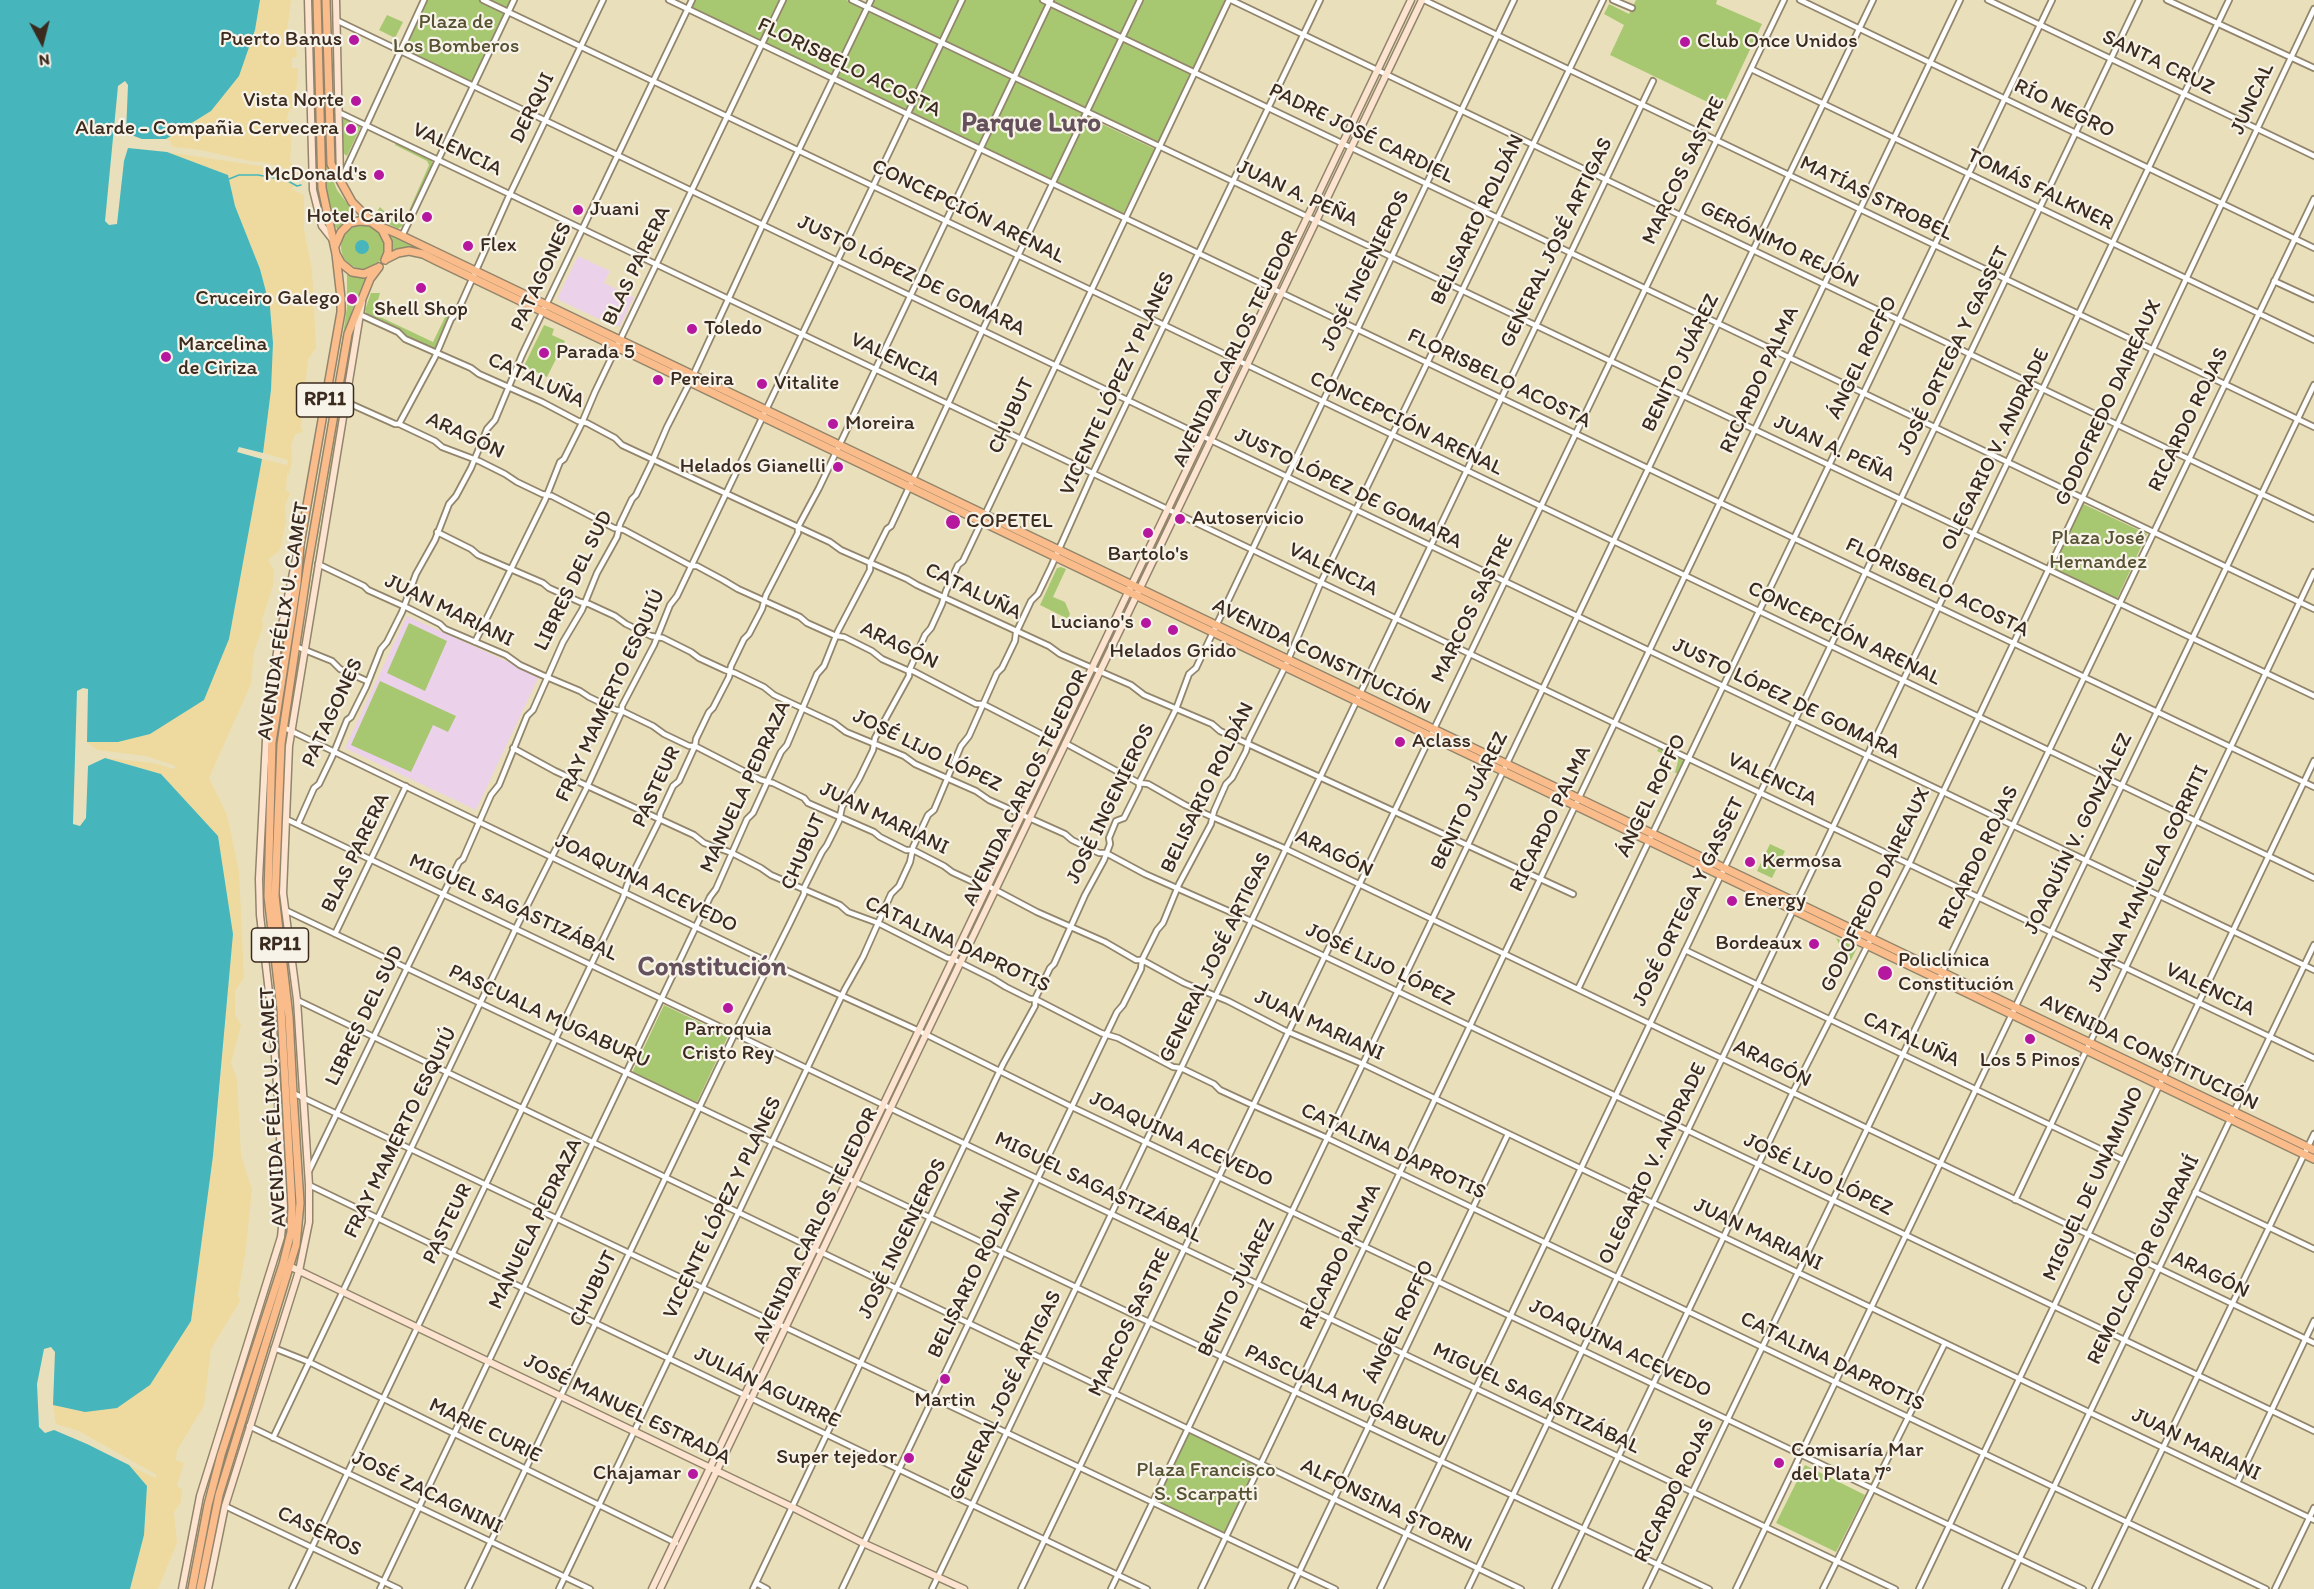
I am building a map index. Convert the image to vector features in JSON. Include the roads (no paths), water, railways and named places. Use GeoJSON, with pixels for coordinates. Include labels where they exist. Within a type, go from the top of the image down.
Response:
{"type":"FeatureCollection","features":[{"type":"Feature","properties":{"kind":"main road"},"geometry":{"type":"LineString","coordinates":[[308,0],[313,190],[322,226],[334,243],[350,223],[359,220],[375,224]]}},
{"type":"Feature","properties":{"kind":"main road","name":"RP11"},"geometry":{"type":"LineString","coordinates":[[317,0],[322,188],[336,254]]}},
{"type":"Feature","properties":{"kind":"main road"},"geometry":{"type":"LineString","coordinates":[[326,0],[330,156],[334,171],[352,202],[375,224],[388,242],[386,259]]}},
{"type":"Feature","properties":{"kind":"main road"},"geometry":{"type":"LineString","coordinates":[[336,0],[340,183]]}},
{"type":"Feature","properties":{"kind":"main road","name":"AVENIDA CARLOS TEJEDOR"},"geometry":{"type":"LineString","coordinates":[[922,1033],[953,959],[988,885],[1411,0]]}},
{"type":"Feature","properties":{"kind":"main road","name":"AVENIDA CARLOS TEJEDOR"},"geometry":{"type":"LineString","coordinates":[[660,1589],[713,1469],[922,1033],[960,962],[1423,0]]}},
{"type":"Feature","properties":{"kind":"main road","name":"AVENIDA CONSTITUCIÓN"},"geometry":{"type":"LineString","coordinates":[[375,224],[690,382],[838,448],[2309,1151],[2314,1159]]}},
{"type":"Feature","properties":{"kind":"main road","name":"AVENIDA CONSTITUCIÓN"},"geometry":{"type":"LineString","coordinates":[[386,259],[398,253],[414,252],[474,275]]}},
{"type":"Feature","properties":{"kind":"main road"},"geometry":{"type":"LineString","coordinates":[[336,254],[344,267],[356,273],[369,273],[379,267]]}},
{"type":"Feature","properties":{"kind":"main road","name":"AVENIDA FÉLIX U. CAMET"},"geometry":{"type":"LineString","coordinates":[[182,1589],[200,1496],[276,1260],[281,1237],[284,1207],[277,1085],[259,896],[267,720],[279,639],[300,545],[340,312],[341,298],[336,254]]}},
{"type":"Feature","properties":{"kind":"main road","name":"RP11"},"geometry":{"type":"LineString","coordinates":[[379,267],[386,259]]}},
{"type":"Feature","properties":{"kind":"main road","name":"AVENIDA FÉLIX U. CAMET"},"geometry":{"type":"LineString","coordinates":[[200,1589],[219,1495],[296,1245],[300,1203],[289,1017],[275,896],[278,725],[296,646],[348,334],[370,279],[379,267]]}},
{"type":"Feature","properties":{"kind":"main road","name":"AVENIDA FÉLIX U. CAMET"},"geometry":{"type":"LineString","coordinates":[[210,1588],[225,1506],[299,1271],[309,1222],[309,1185],[297,1000],[283,877],[290,731],[363,296]]}},
{"type":"Feature","properties":{"kind":"main road","name":"AVENIDA CONSTITUCIÓN"},"geometry":{"type":"LineString","coordinates":[[618,344],[694,375],[765,414]]}},
{"type":"Feature","properties":{"kind":"main road","name":"AVENIDA FÉLIX U. CAMET"},"geometry":{"type":"LineString","coordinates":[[192,1589],[208,1505],[219,1465],[283,1264],[291,1232],[292,1207],[281,1009],[267,896],[278,725],[300,545]]}},
{"type":"Feature","properties":{"kind":"main road","name":"JOSÉ MANUEL ESTRADA"},"geometry":{"type":"LineString","coordinates":[[276,1260],[792,1507],[863,1544],[964,1589]]}},
{"type":"Feature","properties":{"kind":"main road","name":"AVENIDA CARLOS TEJEDOR"},"geometry":{"type":"LineString","coordinates":[[652,1589],[678,1544]]}},
{"type":"Feature","properties":{"kind":"street"},"geometry":{"type":"LineString","coordinates":[[340,183],[424,0]]}},
{"type":"Feature","properties":{"kind":"street","name":"CONCEPCIÓN ARENAL"},"geometry":{"type":"LineString","coordinates":[[483,0],[1164,324],[1247,366],[2314,878]]}},
{"type":"Feature","properties":{"kind":"street"},"geometry":{"type":"LineString","coordinates":[[402,236],[514,0]]}},
{"type":"Feature","properties":{"kind":"street","name":"DERQUI"},"geometry":{"type":"LineString","coordinates":[[399,424],[474,275],[510,194],[603,0]]}},
{"type":"Feature","properties":{"kind":"street","name":"FLORISBELO ACOSTA"},"geometry":{"type":"LineString","coordinates":[[669,0],[2314,787]]}},
{"type":"Feature","properties":{"kind":"street","name":"PATAGONES"},"geometry":{"type":"LineString","coordinates":[[298,824],[397,622],[449,504],[456,496],[509,388],[522,355],[692,0]]}},
{"type":"Feature","properties":{"kind":"street","name":"BLAS PARERA"},"geometry":{"type":"LineString","coordinates":[[475,642],[783,0]]}},
{"type":"Feature","properties":{"kind":"street","name":"JUAN A. PEÑA"},"geometry":{"type":"LineString","coordinates":[[852,0],[2314,696]]}},
{"type":"Feature","properties":{"kind":"street","name":"LIBRES DEL SUD"},"geometry":{"type":"LineString","coordinates":[[308,1174],[459,862],[463,859],[491,795],[499,785],[513,748],[547,681],[547,676],[617,537],[763,224],[871,0]]}},
{"type":"Feature","properties":{"kind":"street","name":"FRAY MAMERTO ESQUIÚ"},"geometry":{"type":"LineString","coordinates":[[273,1438],[622,711],[622,706],[641,671],[670,605],[677,596],[765,414],[962,0]]}},
{"type":"Feature","properties":{"kind":"street","name":"PADRE JOSÉ CARDIEL"},"geometry":{"type":"LineString","coordinates":[[1043,0],[2314,609]]}},
{"type":"Feature","properties":{"kind":"street","name":"MANUELA PEDRAZA"},"geometry":{"type":"LineString","coordinates":[[380,1589],[747,819],[753,813],[781,752],[787,745],[836,636],[870,570],[870,564],[887,529],[891,526],[982,329],[1140,0]]}},
{"type":"Feature","properties":{"kind":"street","name":"GERÓNIMO REJÓN"},"geometry":{"type":"LineString","coordinates":[[1230,0],[1752,252],[2314,519]]}},
{"type":"Feature","properties":{"kind":"street","name":"CHUBUT"},"geometry":{"type":"LineString","coordinates":[[468,1589],[665,1177],[804,894],[804,888],[839,821],[839,815],[909,676],[909,671],[948,585],[958,565],[963,561],[1019,438],[1230,0]]}},
{"type":"Feature","properties":{"kind":"street","name":"VICENTE LÓPEZ Y PLANES"},"geometry":{"type":"LineString","coordinates":[[559,1589],[845,989],[863,957],[891,894],[899,886],[913,850],[997,673],[1002,668],[1015,641],[1016,633],[1320,0]]}},
{"type":"Feature","properties":{"kind":"street","name":"MATÍAS STROBEL"},"geometry":{"type":"LineString","coordinates":[[1423,0],[2314,427]]}},
{"type":"Feature","properties":{"kind":"street","name":"JOSÉ INGENIEROS"},"geometry":{"type":"LineString","coordinates":[[754,1586],[1016,1038],[1020,1035],[1035,1006],[1035,999],[1110,844],[1109,838],[1116,821],[1124,818],[1139,788],[1139,783],[1176,709],[1189,674],[1196,668],[1514,0]]}},
{"type":"Feature","properties":{"kind":"street","name":"BELISARIO ROLDÁN"},"geometry":{"type":"LineString","coordinates":[[842,1589],[1002,1252],[1141,969],[1142,960],[1163,923],[1178,887],[1211,824],[1212,816],[1226,784],[1232,778],[1261,711],[1287,663],[1321,582],[1602,0]]}},
{"type":"Feature","properties":{"kind":"street"},"geometry":{"type":"LineString","coordinates":[[1613,0],[1632,8]]}},
{"type":"Feature","properties":{"kind":"street","name":"MARCOS SASTRE"},"geometry":{"type":"LineString","coordinates":[[1021,1589],[1784,0]]}},
{"type":"Feature","properties":{"kind":"street","name":"RÍO NEGRO"},"geometry":{"type":"LineString","coordinates":[[1800,0],[2314,248]]}},
{"type":"Feature","properties":{"kind":"street","name":"BENITO JUÁREZ"},"geometry":{"type":"LineString","coordinates":[[1111,1589],[1873,0]]}},
{"type":"Feature","properties":{"kind":"street","name":"RICARDO PALMA"},"geometry":{"type":"LineString","coordinates":[[1201,1589],[1960,0]]}},
{"type":"Feature","properties":{"kind":"street","name":"SANTA CRUZ"},"geometry":{"type":"LineString","coordinates":[[1988,0],[2314,156]]}},
{"type":"Feature","properties":{"kind":"street","name":"ÁNGEL ROFFO"},"geometry":{"type":"LineString","coordinates":[[1578,989],[2052,0]]}},
{"type":"Feature","properties":{"kind":"street","name":"JOSÉ ORTEGA Y GASSET"},"geometry":{"type":"LineString","coordinates":[[1380,1589],[1865,572],[2077,134],[2139,0]]}},
{"type":"Feature","properties":{"kind":"street"},"geometry":{"type":"LineString","coordinates":[[2167,0],[2314,68]]}},
{"type":"Feature","properties":{"kind":"street","name":"OLEGARIO V. ANDRADE"},"geometry":{"type":"LineString","coordinates":[[1468,1589],[2229,0]]}},
{"type":"Feature","properties":{"kind":"street","name":"PASTEUR"},"geometry":{"type":"LineString","coordinates":[[292,1589],[695,746],[704,721],[713,708],[744,639],[749,634],[765,602],[798,533],[798,527],[838,448],[1050,2]]}},
{"type":"Feature","properties":{"kind":"street","name":"JUNCAL"},"geometry":{"type":"LineString","coordinates":[[2222,204],[2314,9]]}},
{"type":"Feature","properties":{"kind":"street","name":"JUSTO LÓPEZ DE GOMARA"},"geometry":{"type":"LineString","coordinates":[[336,20],[1055,363],[1202,437],[1577,618],[2314,970]]}},
{"type":"Feature","properties":{"kind":"street","name":"TOMÁS FALKNER"},"geometry":{"type":"LineString","coordinates":[[1751,69],[2314,340]]}},
{"type":"Feature","properties":{"kind":"street","name":"GENERAL JOSÉ ARTIGAS"},"geometry":{"type":"LineString","coordinates":[[932,1589],[1653,81]]}},
{"type":"Feature","properties":{"kind":"street","name":"VALENCIA"},"geometry":{"type":"LineString","coordinates":[[338,112],[2314,1058]]}},
{"type":"Feature","properties":{"kind":"street","name":"RICARDO ROJAS"},"geometry":{"type":"LineString","coordinates":[[1646,1589],[2314,199]]}},
{"type":"Feature","properties":{"kind":"street","name":"GODOFREDO DAIREAUX"},"geometry":{"type":"LineString","coordinates":[[1555,1589],[1793,1092],[1909,864],[2222,204]]}},
{"type":"Feature","properties":{"kind":"street"},"geometry":{"type":"LineString","coordinates":[[2274,281],[2313,299]]}},
{"type":"Feature","properties":{"kind":"street","name":"CATALUÑA"},"geometry":{"type":"LineString","coordinates":[[361,315],[615,438],[622,445],[798,527],[870,564],[954,601],[1016,633],[1049,646],[1060,654],[1212,724],[1220,731],[1247,744],[1574,894]]}},
{"type":"Feature","properties":{"kind":"street","name":"JOAQUÍN V. GONZÁLEZ"},"geometry":{"type":"LineString","coordinates":[[1736,1589],[2314,385]]}},
{"type":"Feature","properties":{"kind":"street","name":"ARAGÓN"},"geometry":{"type":"LineString","coordinates":[[346,402],[399,424],[435,441],[441,447],[474,459],[517,482],[652,544],[691,566],[697,566],[765,602],[836,636],[844,637],[976,704],[983,704],[1056,742],[1066,743],[1139,783],[1148,784],[1286,849],[2314,1343]]}},
{"type":"Feature","properties":{"kind":"street","name":"JOSÉ LIJO LÓPEZ"},"geometry":{"type":"LineString","coordinates":[[437,532],[471,549],[478,555],[512,568],[549,588],[615,616],[626,624],[764,687],[774,695],[834,723],[846,732],[875,742],[932,772],[948,777],[990,800],[1065,834],[1072,840],[1099,853],[1106,853],[1145,874],[1251,921],[2314,1431]]}},
{"type":"Feature","properties":{"kind":"street","name":"JUAN MARIANI"},"geometry":{"type":"LineString","coordinates":[[318,564],[364,586],[368,591],[506,655],[520,665],[622,711],[664,734],[690,746],[695,746],[761,780],[804,798],[808,803],[839,815],[906,850],[913,850],[980,885],[988,885],[1115,950],[1136,960],[1142,960],[1258,1018],[1363,1064],[2312,1519]]}},
{"type":"Feature","properties":{"kind":"street","name":"JUANA MANUELA GORRITI"},"geometry":{"type":"LineString","coordinates":[[2015,1200],[2314,572]]}},
{"type":"Feature","properties":{"kind":"street"},"geometry":{"type":"LineString","coordinates":[[279,639],[367,681]]}},
{"type":"Feature","properties":{"kind":"street","name":"JOAQUINA ACEVEDO"},"geometry":{"type":"LineString","coordinates":[[267,720],[770,963],[922,1033],[1072,1107],[2083,1589]]}},
{"type":"Feature","properties":{"kind":"street","name":"CATALINA DAPROTIS"},"geometry":{"type":"LineString","coordinates":[[513,748],[555,771],[694,835],[704,843],[732,853],[771,875],[840,905],[848,912],[878,923],[920,946],[960,962],[1030,999],[1035,999],[1107,1035],[1140,1048],[1146,1054],[1214,1084],[1220,1090],[1327,1138],[2266,1589]]}},
{"type":"Feature","properties":{"kind":"street","name":"MIGUEL DE UNAMUNO"},"geometry":{"type":"LineString","coordinates":[[1919,1589],[2314,761]]}},
{"type":"Feature","properties":{"kind":"street","name":"BLAS PARERA"},"geometry":{"type":"LineString","coordinates":[[335,934],[406,786]]}},
{"type":"Feature","properties":{"kind":"street","name":"MIGUEL SAGASTIZÁBAL"},"geometry":{"type":"LineString","coordinates":[[286,819],[1894,1589]]}},
{"type":"Feature","properties":{"kind":"street","name":"PASCUALA MUGABURU"},"geometry":{"type":"LineString","coordinates":[[285,910],[1709,1589]]}},
{"type":"Feature","properties":{"kind":"street","name":"REMOLCADOR GUARANÍ"},"geometry":{"type":"LineString","coordinates":[[2005,1589],[2314,945]]}},
{"type":"Feature","properties":{"kind":"street","name":"CATALUÑA"},"geometry":{"type":"LineString","coordinates":[[1684,950],[2123,1160]]}},
{"type":"Feature","properties":{"kind":"street","name":"ALFONSINA STORNI"},"geometry":{"type":"LineString","coordinates":[[297,1000],[1521,1589]]}},
{"type":"Feature","properties":{"kind":"street"},"geometry":{"type":"LineString","coordinates":[[277,1085],[1335,1589]]}},
{"type":"Feature","properties":{"kind":"street","name":"ÁNGEL ROFFO"},"geometry":{"type":"LineString","coordinates":[[1291,1589],[1508,1134]]}},
{"type":"Feature","properties":{"kind":"street"},"geometry":{"type":"LineString","coordinates":[[2095,1589],[2269,1227],[2309,1151],[2314,1134]]}},
{"type":"Feature","properties":{"kind":"street","name":"JULIÁN AGUIRRE"},"geometry":{"type":"LineString","coordinates":[[309,1185],[897,1471],[1147,1589]]}},
{"type":"Feature","properties":{"kind":"street"},"geometry":{"type":"LineString","coordinates":[[2196,1192],[2314,1249]]}},
{"type":"Feature","properties":{"kind":"street"},"geometry":{"type":"LineString","coordinates":[[2237,1483],[2314,1322]]}},
{"type":"Feature","properties":{"kind":"street"},"geometry":{"type":"LineString","coordinates":[[1823,1589],[1944,1343]]}},
{"type":"Feature","properties":{"kind":"street","name":"MARIE CURIE"},"geometry":{"type":"LineString","coordinates":[[274,1348],[309,1362],[678,1544]]}},
{"type":"Feature","properties":{"kind":"street","name":"JOSÉ ZACAGNINI"},"geometry":{"type":"LineString","coordinates":[[249,1426],[590,1589]]}},
{"type":"Feature","properties":{"kind":"street","name":"CASEROS"},"geometry":{"type":"LineString","coordinates":[[225,1506],[399,1589]]}},
{"type":"Feature","properties":{"kind":"street"},"geometry":{"type":"LineString","coordinates":[[2275,1589],[2312,1519],[2314,1508]]}},
{"type":"Feature","properties":{"kind":"street"},"geometry":{"type":"LineString","coordinates":[[754,1586],[767,1589]]}},
{"type":"Feature","properties":{"kind":"water"},"geometry":{"type":"Polygon","coordinates":[[[0,0],[260,0],[255,30],[239,76],[211,111],[166,139],[142,139],[126,133],[128,85],[125,81],[118,86],[105,221],[109,225],[117,224],[124,161],[128,148],[167,152],[228,175],[235,206],[260,269],[270,307],[273,343],[271,390],[263,453],[239,447],[237,452],[262,459],[229,639],[204,700],[150,734],[118,742],[87,742],[88,689],[83,688],[77,691],[73,824],[80,826],[86,818],[88,766],[105,758],[161,774],[218,836],[233,934],[213,1156],[191,1321],[150,1385],[117,1408],[85,1412],[53,1405],[55,1352],[51,1347],[44,1349],[37,1384],[39,1427],[45,1433],[54,1430],[129,1465],[147,1486],[144,1535],[130,1589],[0,1589],[0,0]]]}},
{"type":"Feature","properties":{"kind":"water"},"geometry":{"type":"Polygon","coordinates":[[[359,240],[365,240],[369,247],[365,254],[359,254],[355,250],[355,244],[359,240]]]}},
{"type":"Feature","properties":{"kind":"waterway"},"geometry":{"type":"LineString","coordinates":[[229,179],[239,175],[258,175],[286,180],[297,186],[301,185]]}},
{"type":"Feature","properties":{"kind":"place","name":"Puerto Banus"},"geometry":{"type":"Point","coordinates":[354,40]}},
{"type":"Feature","properties":{"kind":"place","name":"Club Once Unidos"},"geometry":{"type":"Point","coordinates":[1685,42]}},
{"type":"Feature","properties":{"kind":"place","name":"Vista Norte"},"geometry":{"type":"Point","coordinates":[356,101]}},
{"type":"Feature","properties":{"kind":"place","name":"Alarde - Compañia Cervecera"},"geometry":{"type":"Point","coordinates":[351,129]}},
{"type":"Feature","properties":{"kind":"place","name":"McDonald's"},"geometry":{"type":"Point","coordinates":[379,175]}},
{"type":"Feature","properties":{"kind":"place","name":"Juani"},"geometry":{"type":"Point","coordinates":[578,210]}},
{"type":"Feature","properties":{"kind":"place","name":"Hotel Carilo"},"geometry":{"type":"Point","coordinates":[427,217]}},
{"type":"Feature","properties":{"kind":"place","name":"Flex"},"geometry":{"type":"Point","coordinates":[468,246]}},
{"type":"Feature","properties":{"kind":"place","name":"Shell Shop"},"geometry":{"type":"Point","coordinates":[421,288]}},
{"type":"Feature","properties":{"kind":"place","name":"Cruceiro Galego"},"geometry":{"type":"Point","coordinates":[352,299]}},
{"type":"Feature","properties":{"kind":"place","name":"Toledo"},"geometry":{"type":"Point","coordinates":[692,329]}},
{"type":"Feature","properties":{"kind":"place","name":"Parada 5"},"geometry":{"type":"Point","coordinates":[544,353]}},
{"type":"Feature","properties":{"kind":"place","name":"Marcelina de Ciriza"},"geometry":{"type":"Point","coordinates":[166,357]}},
{"type":"Feature","properties":{"kind":"place","name":"Pereira"},"geometry":{"type":"Point","coordinates":[658,380]}},
{"type":"Feature","properties":{"kind":"place","name":"Vitalite"},"geometry":{"type":"Point","coordinates":[762,384]}},
{"type":"Feature","properties":{"kind":"place","name":"Moreira"},"geometry":{"type":"Point","coordinates":[833,424]}},
{"type":"Feature","properties":{"kind":"place","name":"Helados Gianelli"},"geometry":{"type":"Point","coordinates":[838,467]}},
{"type":"Feature","properties":{"kind":"place","name":"Autoservicio"},"geometry":{"type":"Point","coordinates":[1180,519]}},
{"type":"Feature","properties":{"kind":"place","name":"COPETEL"},"geometry":{"type":"Point","coordinates":[953,522]}},
{"type":"Feature","properties":{"kind":"place","name":"Bartolo's"},"geometry":{"type":"Point","coordinates":[1148,533]}},
{"type":"Feature","properties":{"kind":"place","name":"Luciano's"},"geometry":{"type":"Point","coordinates":[1146,623]}},
{"type":"Feature","properties":{"kind":"place","name":"Helados Grido"},"geometry":{"type":"Point","coordinates":[1173,630]}},
{"type":"Feature","properties":{"kind":"place","name":"Aclass"},"geometry":{"type":"Point","coordinates":[1400,742]}},
{"type":"Feature","properties":{"kind":"place","name":"Kermosa"},"geometry":{"type":"Point","coordinates":[1750,862]}},
{"type":"Feature","properties":{"kind":"place","name":"Energy"},"geometry":{"type":"Point","coordinates":[1732,901]}},
{"type":"Feature","properties":{"kind":"place","name":"Bordeaux"},"geometry":{"type":"Point","coordinates":[1814,944]}},
{"type":"Feature","properties":{"kind":"place","name":"Policlinica Constitución"},"geometry":{"type":"Point","coordinates":[1885,973]}},
{"type":"Feature","properties":{"kind":"place","name":"Parroquia Cristo Rey"},"geometry":{"type":"Point","coordinates":[728,1008]}},
{"type":"Feature","properties":{"kind":"place","name":"Los 5 Pinos"},"geometry":{"type":"Point","coordinates":[2030,1039]}},
{"type":"Feature","properties":{"kind":"place","name":"Martin"},"geometry":{"type":"Point","coordinates":[945,1379]}},
{"type":"Feature","properties":{"kind":"place","name":"Super tejedor"},"geometry":{"type":"Point","coordinates":[909,1458]}},
{"type":"Feature","properties":{"kind":"place","name":"Comisaría Mar del Plata 7°"},"geometry":{"type":"Point","coordinates":[1779,1463]}},
{"type":"Feature","properties":{"kind":"place","name":"Chajamar"},"geometry":{"type":"Point","coordinates":[693,1474]}},
{"type":"Feature","properties":{"kind":"district","name":"Parque Luro"},"geometry":{"type":"Point","coordinates":[1031,124]}},
{"type":"Feature","properties":{"kind":"district","name":"Constitución"},"geometry":{"type":"Point","coordinates":[712,968]}},
{"type":"Feature","properties":{"kind":"park label","name":"Plaza de Los Bomberos"},"geometry":{"type":"Point","coordinates":[456,35]}},
{"type":"Feature","properties":{"kind":"park label","name":"Plaza José Hernandez"},"geometry":{"type":"Point","coordinates":[2098,551]}},
{"type":"Feature","properties":{"kind":"park label","name":"Plaza Francisco S. Scarpatti"},"geometry":{"type":"Point","coordinates":[1206,1483]}}]}
